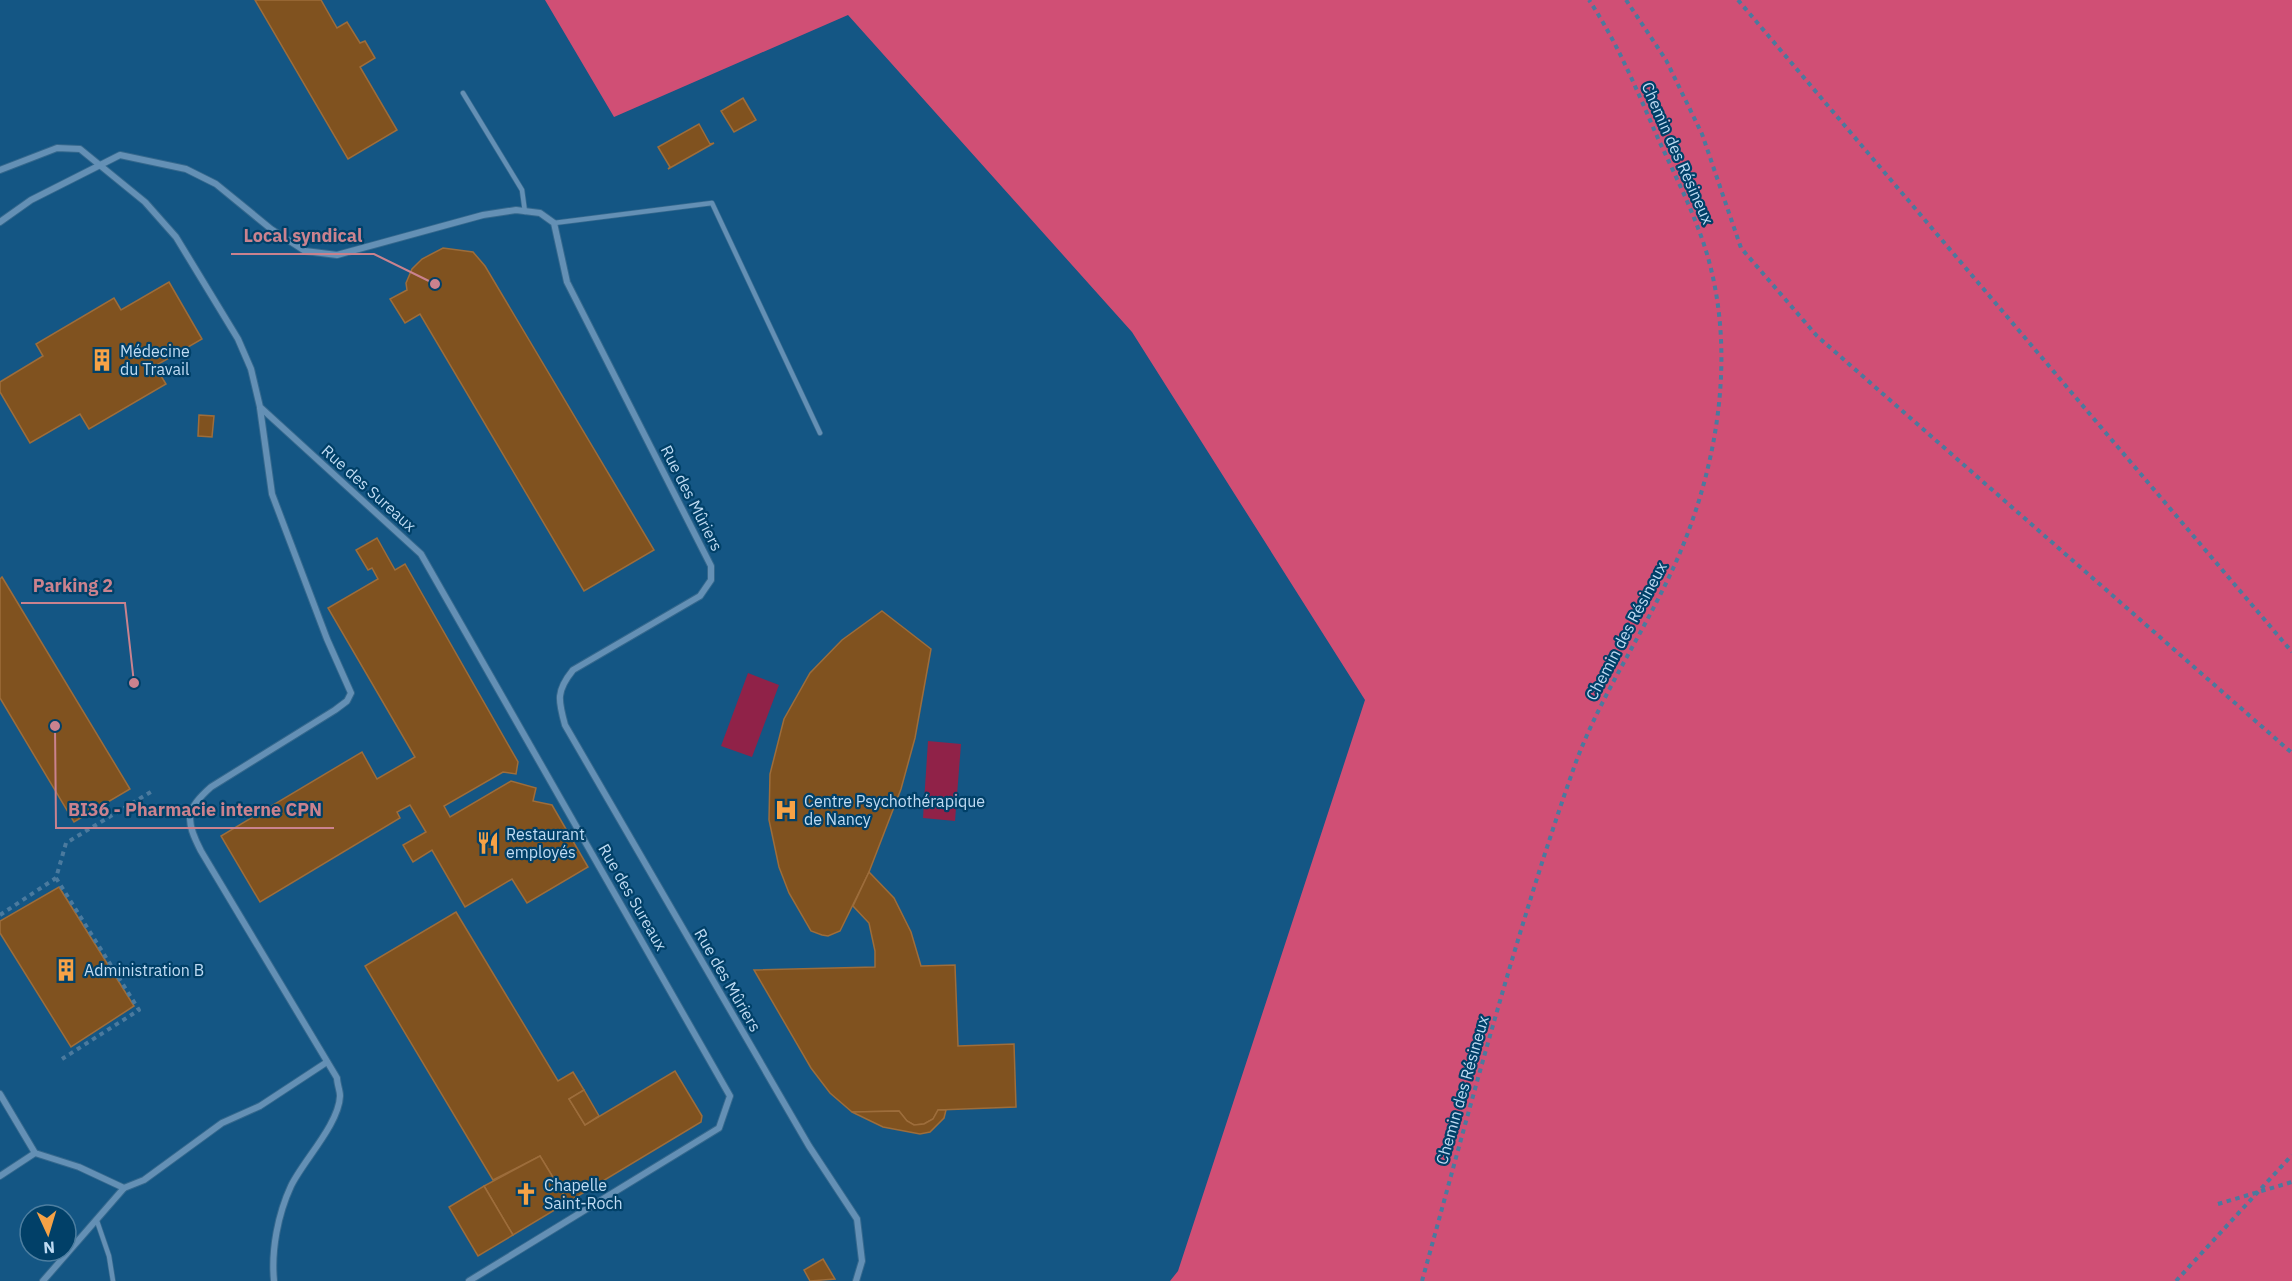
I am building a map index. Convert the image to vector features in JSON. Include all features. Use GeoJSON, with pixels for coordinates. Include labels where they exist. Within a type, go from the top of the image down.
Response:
{"type":"FeatureCollection","features":[{"type":"Feature","properties":{"kind":"street"},"geometry":{"type":"LineString","coordinates":[[0,171],[57,147],[80,150],[145,202],[176,237],[238,339],[251,369],[260,407],[272,494],[327,639],[351,693],[347,701],[335,711],[211,787],[195,801],[189,813],[191,832],[201,851],[337,1078],[340,1097],[331,1119],[291,1186],[279,1220],[272,1263],[274,1281]]}},
{"type":"Feature","properties":{"kind":"street"},"geometry":{"type":"LineString","coordinates":[[0,222],[31,200],[120,155],[186,169],[216,184],[271,229],[305,251],[337,255],[483,215],[540,213],[554,223]]}},
{"type":"Feature","properties":{"kind":"street","name":"Rue des Mûriers"},"geometry":{"type":"LineString","coordinates":[[554,223],[567,282],[711,566],[711,580],[700,596],[573,670],[561,685],[559,703],[564,725],[809,1146],[857,1219],[862,1261],[856,1281]]}},
{"type":"Feature","properties":{"kind":"street","name":"Rue des Sureaux"},"geometry":{"type":"LineString","coordinates":[[260,407],[421,554],[730,1096],[719,1128],[470,1281]]}},
{"type":"Feature","properties":{"kind":"street"},"geometry":{"type":"LineString","coordinates":[[43,1281],[124,1188],[144,1180],[222,1123],[260,1106],[327,1062]]}},
{"type":"Feature","properties":{"kind":"street"},"geometry":{"type":"LineString","coordinates":[[0,1094],[36,1153],[79,1167],[124,1188]]}},
{"type":"Feature","properties":{"kind":"street"},"geometry":{"type":"LineString","coordinates":[[0,1176],[36,1153]]}},
{"type":"Feature","properties":{"kind":"lane"},"geometry":{"type":"LineString","coordinates":[[463,93],[522,190],[525,212]]}},
{"type":"Feature","properties":{"kind":"lane"},"geometry":{"type":"LineString","coordinates":[[554,223],[712,203],[820,433]]}},
{"type":"Feature","properties":{"kind":"lane"},"geometry":{"type":"LineString","coordinates":[[97,1221],[109,1256],[113,1281]]}},
{"type":"Feature","properties":{"kind":"path","name":"Chemin des Résineux"},"geometry":{"type":"LineString","coordinates":[[1422,1281],[1493,1024],[1571,773],[1598,711],[1679,555],[1702,489],[1720,404],[1720,332],[1714,289],[1700,230],[1612,34],[1589,0]]}},
{"type":"Feature","properties":{"kind":"path"},"geometry":{"type":"LineString","coordinates":[[1626,0],[1666,60],[1702,134],[1741,248],[1817,336],[2292,753]]}},
{"type":"Feature","properties":{"kind":"path"},"geometry":{"type":"LineString","coordinates":[[1738,0],[2292,652]]}},
{"type":"Feature","properties":{"kind":"path"},"geometry":{"type":"LineString","coordinates":[[0,915],[56,878],[66,843],[154,790]]}},
{"type":"Feature","properties":{"kind":"path"},"geometry":{"type":"LineString","coordinates":[[56,878],[139,1010],[62,1059]]}},
{"type":"Feature","properties":{"kind":"path"},"geometry":{"type":"LineString","coordinates":[[2176,1281],[2292,1155]]}},
{"type":"Feature","properties":{"kind":"path"},"geometry":{"type":"LineString","coordinates":[[2217,1204],[2292,1182]]}},
{"type":"Feature","properties":{"kind":"shaded area","name":"Centre Psychothérapique de Nancy"},"geometry":{"type":"Polygon","coordinates":[[[0,0],[1565,0],[1417,1281],[0,1281],[0,0]]]}},
{"type":"Feature","properties":{"kind":"shaded area"},"geometry":{"type":"Polygon","coordinates":[[[545,0],[2292,0],[2292,1281],[1170,1281],[1178,1271],[1365,700],[1132,332],[848,15],[614,117],[545,0]]]}},
{"type":"Feature","properties":{"kind":"shaded area"},"geometry":{"type":"Polygon","coordinates":[[[748,673],[779,685],[752,757],[721,746],[748,673]]]}},
{"type":"Feature","properties":{"kind":"shaded area"},"geometry":{"type":"Polygon","coordinates":[[[928,741],[961,744],[955,821],[923,818],[928,741]]]}},
{"type":"Feature","properties":{"kind":"building"},"geometry":{"type":"Polygon","coordinates":[[[255,0],[321,0],[337,28],[347,22],[360,43],[365,41],[375,58],[360,67],[397,130],[348,159],[255,0]]]}},
{"type":"Feature","properties":{"kind":"building"},"geometry":{"type":"Polygon","coordinates":[[[743,98],[756,120],[734,132],[721,111],[743,98]]]}},
{"type":"Feature","properties":{"kind":"building"},"geometry":{"type":"Polygon","coordinates":[[[699,124],[710,144],[714,143],[668,169],[670,167],[658,147],[699,124]]]}},
{"type":"Feature","properties":{"kind":"building"},"geometry":{"type":"Polygon","coordinates":[[[443,248],[473,252],[485,266],[654,550],[584,591],[420,314],[405,323],[390,299],[407,290],[406,283],[412,269],[422,259],[443,248]]]}},
{"type":"Feature","properties":{"kind":"building","name":"Médecine du Travail"},"geometry":{"type":"Polygon","coordinates":[[[169,282],[202,339],[155,366],[166,384],[89,429],[80,414],[30,443],[0,392],[0,382],[43,356],[36,344],[114,298],[121,310],[169,282]]]}},
{"type":"Feature","properties":{"kind":"building"},"geometry":{"type":"Polygon","coordinates":[[[199,415],[214,416],[212,437],[198,436],[199,415]]]}},
{"type":"Feature","properties":{"kind":"building"},"geometry":{"type":"Polygon","coordinates":[[[377,538],[395,570],[405,564],[518,762],[516,774],[503,772],[444,806],[450,817],[511,781],[536,788],[533,801],[552,805],[588,867],[527,903],[512,879],[465,907],[432,850],[413,862],[403,845],[426,832],[410,805],[397,812],[400,818],[260,902],[221,836],[362,752],[377,779],[415,757],[328,608],[378,579],[372,568],[368,570],[356,550],[377,538]]]}},
{"type":"Feature","properties":{"kind":"building"},"geometry":{"type":"Polygon","coordinates":[[[2,577],[130,789],[74,822],[0,698],[0,579],[2,577]]]}},
{"type":"Feature","properties":{"kind":"building"},"geometry":{"type":"Polygon","coordinates":[[[882,611],[931,649],[915,738],[901,789],[869,872],[840,931],[828,936],[822,935],[811,931],[789,893],[779,867],[769,820],[770,774],[784,719],[810,673],[842,640],[882,611]]]}},
{"type":"Feature","properties":{"kind":"building"},"geometry":{"type":"Polygon","coordinates":[[[869,872],[894,898],[911,932],[921,966],[955,965],[958,1046],[1014,1044],[1016,1107],[938,1110],[933,1119],[924,1124],[914,1125],[907,1121],[899,1111],[852,1112],[830,1093],[811,1068],[754,970],[875,967],[875,951],[869,923],[853,906],[869,872]]]}},
{"type":"Feature","properties":{"kind":"building","name":"Administration B"},"geometry":{"type":"Polygon","coordinates":[[[59,887],[134,1006],[71,1047],[0,933],[0,921],[59,887]]]}},
{"type":"Feature","properties":{"kind":"building"},"geometry":{"type":"Polygon","coordinates":[[[456,912],[558,1081],[573,1072],[584,1090],[569,1099],[585,1125],[675,1071],[702,1116],[701,1122],[568,1202],[540,1156],[493,1180],[365,966],[456,912]]]}},
{"type":"Feature","properties":{"kind":"building"},"geometry":{"type":"Polygon","coordinates":[[[584,1090],[599,1116],[585,1125],[569,1099],[584,1090]]]}},
{"type":"Feature","properties":{"kind":"building"},"geometry":{"type":"Polygon","coordinates":[[[938,1110],[946,1110],[944,1118],[930,1132],[920,1134],[883,1127],[852,1112],[899,1111],[907,1121],[914,1125],[924,1124],[933,1119],[938,1110]]]}},
{"type":"Feature","properties":{"kind":"building","name":"Chapelle Saint-Roch"},"geometry":{"type":"Polygon","coordinates":[[[540,1156],[568,1202],[513,1235],[484,1186],[540,1156]]]}},
{"type":"Feature","properties":{"kind":"building"},"geometry":{"type":"Polygon","coordinates":[[[484,1186],[513,1235],[478,1256],[449,1207],[484,1186]]]}},
{"type":"Feature","properties":{"kind":"building"},"geometry":{"type":"Polygon","coordinates":[[[823,1259],[835,1279],[810,1281],[804,1270],[823,1259]]]}},
{"type":"Feature","properties":{"kind":"place","name":"Local syndical"},"geometry":{"type":"Point","coordinates":[435,284]}},
{"type":"Feature","properties":{"kind":"place","name":"Médecine du Travail"},"geometry":{"type":"Point","coordinates":[102,360]}},
{"type":"Feature","properties":{"kind":"place","name":"Parking 2"},"geometry":{"type":"Point","coordinates":[134,683]}},
{"type":"Feature","properties":{"kind":"place","name":"BI36 - Pharmacie interne CPN"},"geometry":{"type":"Point","coordinates":[55,726]}},
{"type":"Feature","properties":{"kind":"place","name":"Centre Psychothérapique de Nancy"},"geometry":{"type":"Point","coordinates":[786,810]}},
{"type":"Feature","properties":{"kind":"place","name":"Restaurant employés"},"geometry":{"type":"Point","coordinates":[488,843]}},
{"type":"Feature","properties":{"kind":"place","name":"Administration B"},"geometry":{"type":"Point","coordinates":[66,970]}},
{"type":"Feature","properties":{"kind":"place","name":"Chapelle Saint-Roch"},"geometry":{"type":"Point","coordinates":[526,1194]}}]}
